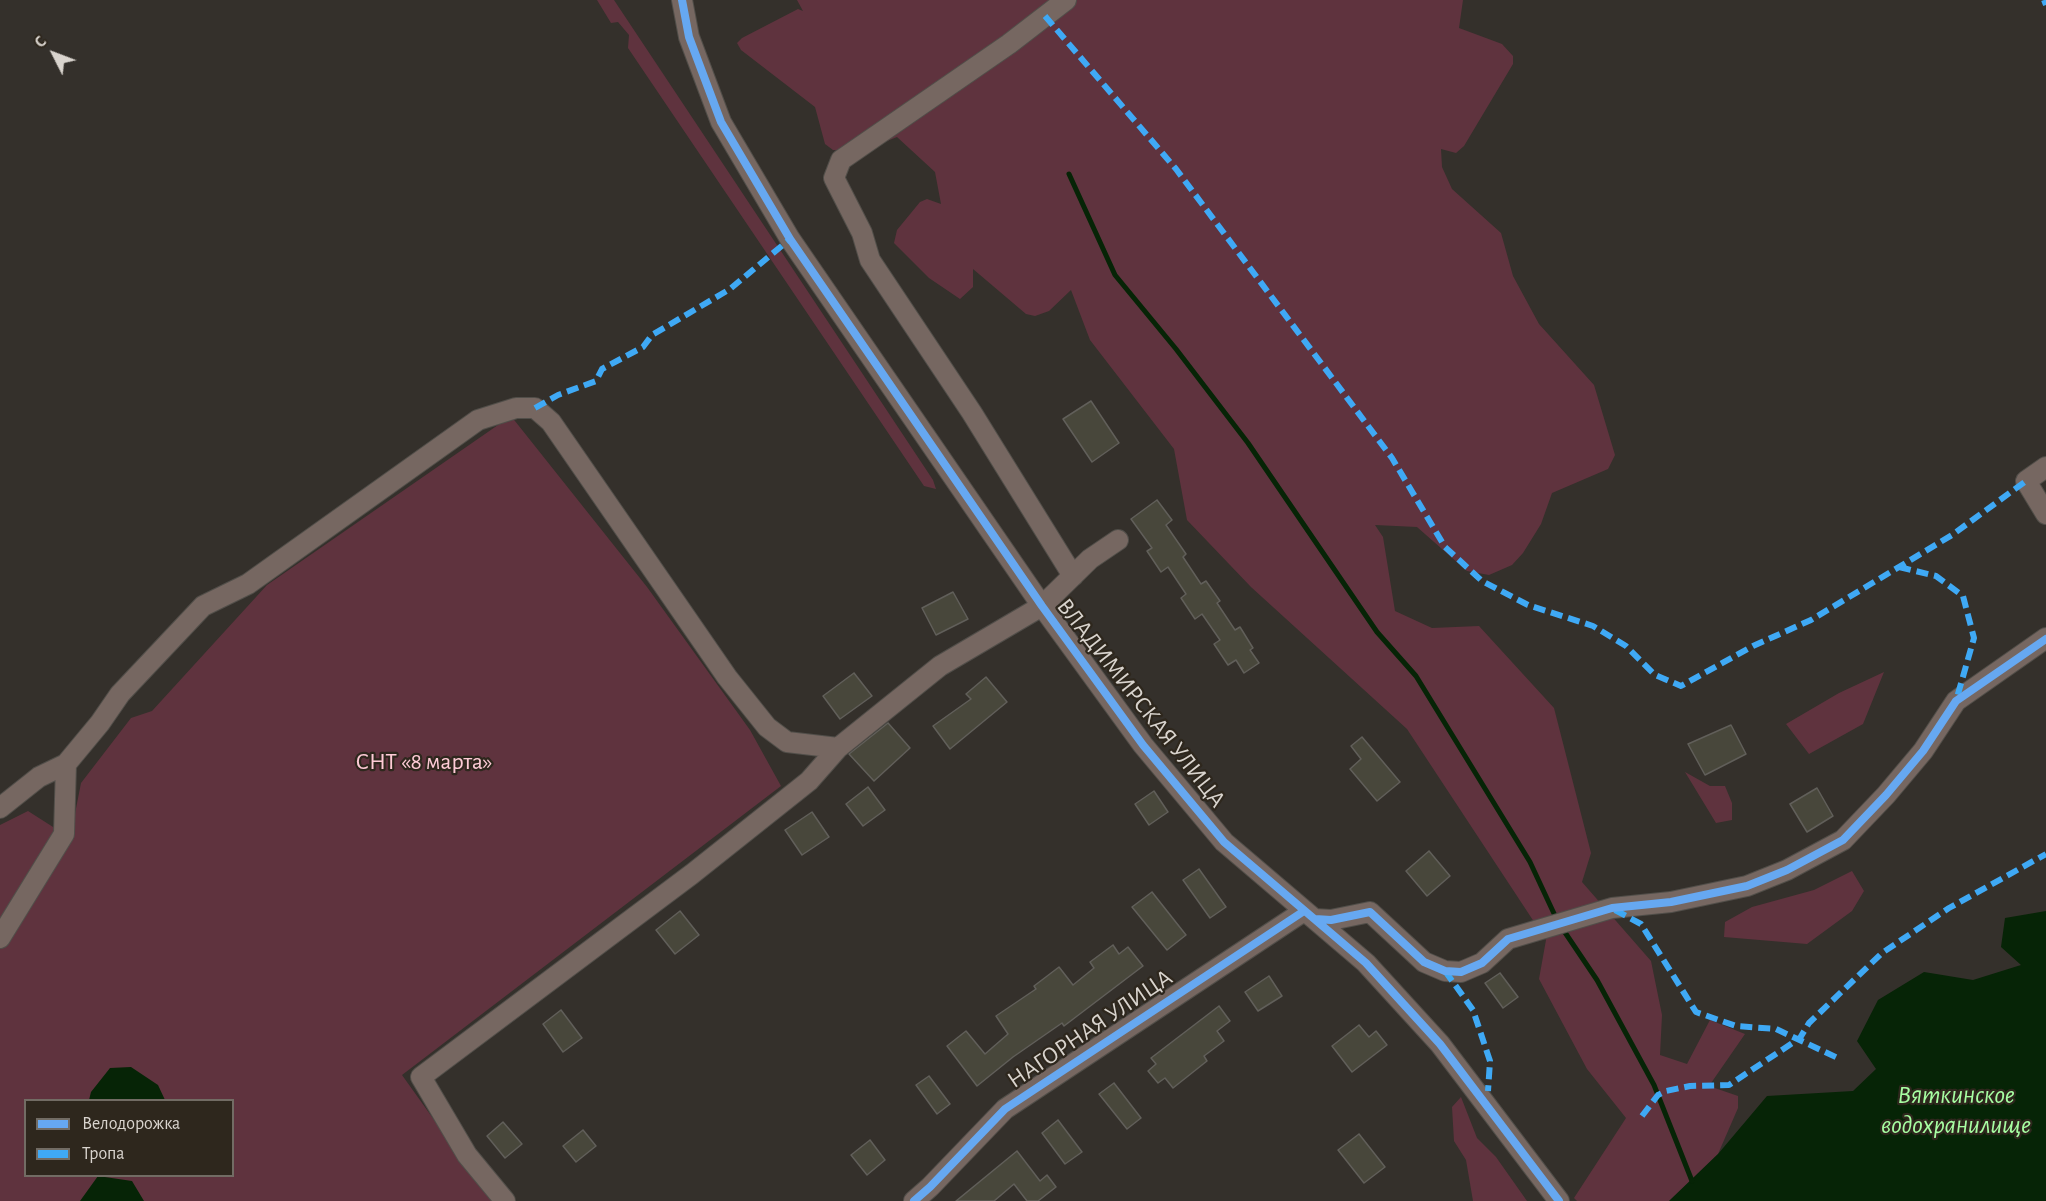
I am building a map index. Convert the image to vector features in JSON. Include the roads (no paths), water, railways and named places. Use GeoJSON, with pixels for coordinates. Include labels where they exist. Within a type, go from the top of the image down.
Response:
{"type":"FeatureCollection","features":[{"type":"Feature","properties":{"kind":"street","name":"ВЛАДИМИРСКАЯ УЛИЦА"},"geometry":{"type":"LineString","coordinates":[[682,0],[689,37],[721,122],[790,239],[1042,606],[1143,745],[1224,842],[1366,963],[1440,1044],[1559,1201]]}},
{"type":"Feature","properties":{"kind":"street"},"geometry":{"type":"LineString","coordinates":[[1066,0],[1009,44],[842,159],[834,178],[862,233],[870,260],[972,413],[1073,576]]}},
{"type":"Feature","properties":{"kind":"street"},"geometry":{"type":"LineString","coordinates":[[0,808],[39,777],[66,764],[100,723],[120,694],[203,606],[248,584],[478,420],[516,408],[535,408],[551,422],[727,677],[767,727],[787,742],[838,748]]}},
{"type":"Feature","properties":{"kind":"street"},"geometry":{"type":"LineString","coordinates":[[2046,467],[2026,481],[2046,513]]}},
{"type":"Feature","properties":{"kind":"street"},"geometry":{"type":"LineString","coordinates":[[505,1201],[467,1155],[421,1077],[692,874],[809,781],[838,748],[940,666],[1042,606],[1090,560],[1118,540]]}},
{"type":"Feature","properties":{"kind":"street"},"geometry":{"type":"LineString","coordinates":[[1310,915],[1331,920],[1370,912],[1424,962],[1445,971],[1461,972],[1482,963],[1508,939],[1612,908],[1671,902],[1747,886],[1787,870],[1843,840],[1887,795],[1916,759],[1956,701],[2046,639]]}},
{"type":"Feature","properties":{"kind":"street"},"geometry":{"type":"LineString","coordinates":[[0,938],[64,834],[66,764]]}},
{"type":"Feature","properties":{"kind":"street","name":"НАГОРНАЯ УЛИЦА"},"geometry":{"type":"LineString","coordinates":[[914,1201],[1005,1109],[1310,915]]}},
{"type":"Feature","properties":{"kind":"water","name":"Вяткинское водохранилище"},"geometry":{"type":"Polygon","coordinates":[[[2046,911],[2046,1201],[1669,1201],[1718,1154],[1767,1096],[1853,1091],[1876,1069],[1857,1041],[1878,1000],[1924,972],[1973,980],[2021,965],[2001,947],[2005,918],[2046,911]]]}},
{"type":"Feature","properties":{"kind":"water"},"geometry":{"type":"Polygon","coordinates":[[[131,1067],[158,1085],[165,1099],[89,1099],[91,1092],[110,1068],[131,1067]]]}},
{"type":"Feature","properties":{"kind":"water"},"geometry":{"type":"Polygon","coordinates":[[[97,1177],[105,1177],[132,1181],[144,1201],[80,1201],[97,1177]]]}},
{"type":"Feature","properties":{"kind":"waterway"},"geometry":{"type":"LineString","coordinates":[[1069,174],[1115,275],[1176,349],[1248,443],[1377,632],[1416,676],[1530,862],[1557,920]]}},
{"type":"Feature","properties":{"kind":"waterway"},"geometry":{"type":"LineString","coordinates":[[1562,928],[1597,980],[1654,1085],[1692,1181]]}},
{"type":"Feature","properties":{"kind":"park label","name":"СНТ «8 марта»"},"geometry":{"type":"Point","coordinates":[424,762]}}]}
